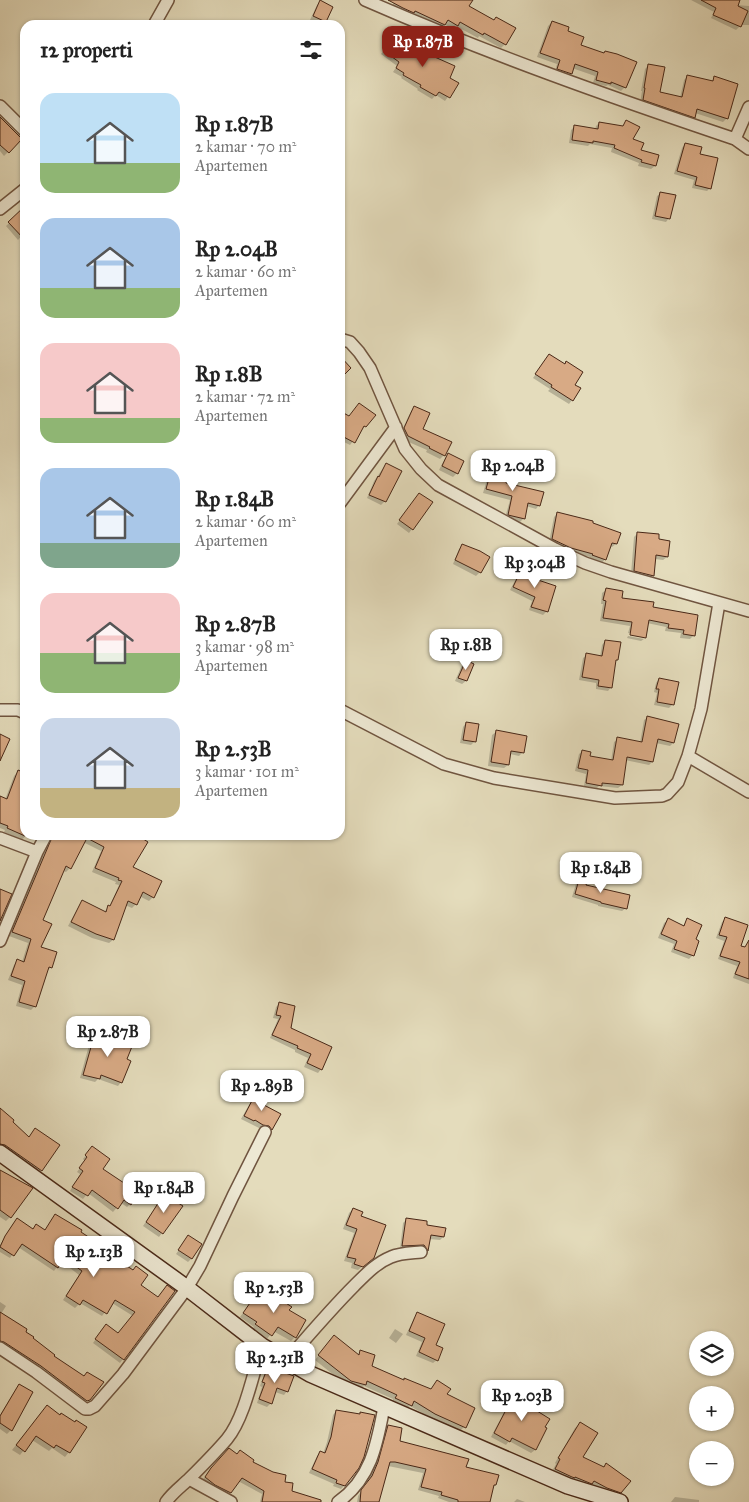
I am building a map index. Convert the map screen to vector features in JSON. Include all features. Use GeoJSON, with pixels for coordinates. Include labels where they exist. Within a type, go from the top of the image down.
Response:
{"type":"FeatureCollection","features":[{"type":"Feature","properties":{"kind":"main road"},"geometry":{"type":"LineString","coordinates":[[0,1153],[187,1288],[262,1346],[310,1374],[568,1486],[616,1502]]}},
{"type":"Feature","properties":{"kind":"street"},"geometry":{"type":"LineString","coordinates":[[157,20],[168,0]]}},
{"type":"Feature","properties":{"kind":"street"},"geometry":{"type":"LineString","coordinates":[[365,0],[415,22],[582,87],[735,139],[749,150]]}},
{"type":"Feature","properties":{"kind":"street"},"geometry":{"type":"LineString","coordinates":[[0,106],[20,126]]}},
{"type":"Feature","properties":{"kind":"street"},"geometry":{"type":"LineString","coordinates":[[735,139],[749,107]]}},
{"type":"Feature","properties":{"kind":"street"},"geometry":{"type":"LineString","coordinates":[[0,209],[20,193]]}},
{"type":"Feature","properties":{"kind":"street"},"geometry":{"type":"LineString","coordinates":[[345,340],[350,342],[370,368],[405,449],[421,469],[438,485],[554,549],[585,563],[610,572],[749,611]]}},
{"type":"Feature","properties":{"kind":"street"},"geometry":{"type":"LineString","coordinates":[[345,496],[396,427]]}},
{"type":"Feature","properties":{"kind":"street"},"geometry":{"type":"LineString","coordinates":[[345,713],[444,764],[494,778],[615,798],[667,794],[678,782],[688,756],[700,709],[718,603]]}},
{"type":"Feature","properties":{"kind":"street"},"geometry":{"type":"LineString","coordinates":[[0,710],[20,711]]}},
{"type":"Feature","properties":{"kind":"street"},"geometry":{"type":"LineString","coordinates":[[688,756],[749,792]]}},
{"type":"Feature","properties":{"kind":"street"},"geometry":{"type":"LineString","coordinates":[[0,838],[37,852]]}},
{"type":"Feature","properties":{"kind":"street"},"geometry":{"type":"LineString","coordinates":[[0,941],[43,840]]}},
{"type":"Feature","properties":{"kind":"street"},"geometry":{"type":"LineString","coordinates":[[0,1348],[36,1372],[84,1409],[95,1406],[122,1374],[187,1288],[200,1266],[265,1132]]}},
{"type":"Feature","properties":{"kind":"street"},"geometry":{"type":"LineString","coordinates":[[287,1360],[339,1301],[370,1270],[391,1257],[405,1253],[421,1252]]}},
{"type":"Feature","properties":{"kind":"street"},"geometry":{"type":"LineString","coordinates":[[166,1502],[228,1438],[236,1426],[262,1346]]}},
{"type":"Feature","properties":{"kind":"street"},"geometry":{"type":"LineString","coordinates":[[338,1502],[348,1496],[363,1478],[377,1444],[384,1407]]}},
{"type":"Feature","properties":{"kind":"street"},"geometry":{"type":"LineString","coordinates":[[189,1479],[231,1502]]}},
{"type":"Feature","properties":{"kind":"building"},"geometry":{"type":"Polygon","coordinates":[[[320,0],[333,7],[327,20],[313,16],[320,0]]]}},
{"type":"Feature","properties":{"kind":"building"},"geometry":{"type":"Polygon","coordinates":[[[388,0],[473,0],[469,6],[494,20],[496,17],[516,28],[506,45],[460,22],[458,26],[448,20],[445,25],[388,0]]]}},
{"type":"Feature","properties":{"kind":"building"},"geometry":{"type":"Polygon","coordinates":[[[701,0],[740,0],[738,6],[748,11],[741,27],[713,15],[716,8],[701,0]]]}},
{"type":"Feature","properties":{"kind":"building"},"geometry":{"type":"Polygon","coordinates":[[[552,21],[569,27],[568,31],[584,37],[581,45],[604,53],[605,51],[617,54],[637,62],[626,88],[611,82],[611,84],[596,80],[598,72],[575,64],[572,74],[557,69],[560,60],[540,53],[552,21]]]}},
{"type":"Feature","properties":{"kind":"building"},"geometry":{"type":"Polygon","coordinates":[[[394,36],[416,52],[419,48],[455,66],[450,78],[459,83],[450,98],[439,92],[436,96],[420,87],[421,85],[403,75],[404,73],[396,68],[399,62],[384,51],[394,36]]]}},
{"type":"Feature","properties":{"kind":"building"},"geometry":{"type":"Polygon","coordinates":[[[648,64],[665,67],[660,92],[682,97],[687,75],[713,81],[714,76],[738,84],[728,119],[697,109],[695,118],[643,100],[648,64]]]}},
{"type":"Feature","properties":{"kind":"building"},"geometry":{"type":"Polygon","coordinates":[[[0,117],[20,137],[20,141],[9,153],[0,145],[0,117]]]}},
{"type":"Feature","properties":{"kind":"building"},"geometry":{"type":"Polygon","coordinates":[[[626,120],[640,127],[633,139],[644,143],[641,150],[659,155],[656,166],[641,162],[642,160],[614,148],[615,145],[572,140],[574,125],[598,129],[599,122],[623,126],[626,120]]]}},
{"type":"Feature","properties":{"kind":"building"},"geometry":{"type":"Polygon","coordinates":[[[685,143],[702,147],[700,154],[718,158],[711,189],[695,185],[697,177],[677,171],[685,143]]]}},
{"type":"Feature","properties":{"kind":"building"},"geometry":{"type":"Polygon","coordinates":[[[660,192],[676,195],[670,219],[655,216],[660,192]]]}},
{"type":"Feature","properties":{"kind":"building"},"geometry":{"type":"Polygon","coordinates":[[[20,211],[20,235],[8,222],[20,211]]]}},
{"type":"Feature","properties":{"kind":"building"},"geometry":{"type":"Polygon","coordinates":[[[549,354],[565,364],[566,361],[583,372],[575,385],[581,388],[573,401],[535,374],[549,354]]]}},
{"type":"Feature","properties":{"kind":"building"},"geometry":{"type":"Polygon","coordinates":[[[345,361],[351,368],[345,374],[345,361]]]}},
{"type":"Feature","properties":{"kind":"building"},"geometry":{"type":"Polygon","coordinates":[[[359,403],[376,415],[366,427],[364,426],[355,443],[345,438],[345,414],[349,416],[359,403]]]}},
{"type":"Feature","properties":{"kind":"building"},"geometry":{"type":"Polygon","coordinates":[[[414,406],[430,413],[423,429],[452,442],[445,456],[408,436],[404,428],[414,406]]]}},
{"type":"Feature","properties":{"kind":"building"},"geometry":{"type":"Polygon","coordinates":[[[448,453],[464,461],[458,474],[442,466],[448,453]]]}},
{"type":"Feature","properties":{"kind":"building"},"geometry":{"type":"Polygon","coordinates":[[[386,463],[402,471],[386,502],[369,495],[386,463]]]}},
{"type":"Feature","properties":{"kind":"building"},"geometry":{"type":"Polygon","coordinates":[[[493,464],[510,468],[506,483],[544,492],[540,506],[528,503],[525,519],[508,515],[512,496],[486,489],[493,464]]]}},
{"type":"Feature","properties":{"kind":"building"},"geometry":{"type":"Polygon","coordinates":[[[419,493],[433,502],[413,530],[399,520],[419,493]]]}},
{"type":"Feature","properties":{"kind":"building"},"geometry":{"type":"Polygon","coordinates":[[[557,512],[593,521],[593,523],[621,533],[617,544],[612,543],[606,560],[571,548],[552,539],[557,512]]]}},
{"type":"Feature","properties":{"kind":"building"},"geometry":{"type":"Polygon","coordinates":[[[637,532],[659,534],[659,539],[670,541],[668,557],[656,555],[654,576],[634,571],[637,532]]]}},
{"type":"Feature","properties":{"kind":"building"},"geometry":{"type":"Polygon","coordinates":[[[462,544],[490,557],[481,573],[455,560],[462,544]]]}},
{"type":"Feature","properties":{"kind":"building"},"geometry":{"type":"Polygon","coordinates":[[[523,566],[538,573],[535,579],[556,586],[548,612],[531,607],[535,597],[513,587],[523,566]]]}},
{"type":"Feature","properties":{"kind":"building"},"geometry":{"type":"Polygon","coordinates":[[[606,588],[623,591],[622,598],[654,602],[653,607],[698,615],[695,636],[683,634],[684,630],[668,628],[669,624],[649,620],[646,638],[630,635],[632,622],[603,618],[606,601],[603,600],[606,588]]]}},
{"type":"Feature","properties":{"kind":"building"},"geometry":{"type":"Polygon","coordinates":[[[605,640],[621,642],[612,688],[598,686],[599,680],[582,677],[586,653],[602,656],[605,640]]]}},
{"type":"Feature","properties":{"kind":"building"},"geometry":{"type":"Polygon","coordinates":[[[466,660],[474,664],[467,681],[458,678],[466,660]]]}},
{"type":"Feature","properties":{"kind":"building"},"geometry":{"type":"Polygon","coordinates":[[[659,678],[679,682],[674,705],[657,702],[659,689],[656,689],[659,678]]]}},
{"type":"Feature","properties":{"kind":"building"},"geometry":{"type":"Polygon","coordinates":[[[647,716],[679,724],[674,743],[658,739],[653,762],[627,757],[623,785],[602,783],[602,786],[586,783],[588,770],[578,768],[582,750],[591,752],[590,756],[613,760],[617,737],[642,742],[647,716]]]}},
{"type":"Feature","properties":{"kind":"building"},"geometry":{"type":"Polygon","coordinates":[[[466,722],[479,724],[476,742],[463,740],[466,722]]]}},
{"type":"Feature","properties":{"kind":"building"},"geometry":{"type":"Polygon","coordinates":[[[496,730],[527,736],[524,753],[511,751],[509,765],[491,762],[496,730]]]}},
{"type":"Feature","properties":{"kind":"building"},"geometry":{"type":"Polygon","coordinates":[[[0,734],[10,739],[0,761],[0,734]]]}},
{"type":"Feature","properties":{"kind":"building"},"geometry":{"type":"Polygon","coordinates":[[[18,770],[20,771],[20,834],[0,823],[0,796],[7,799],[18,770]]]}},
{"type":"Feature","properties":{"kind":"building"},"geometry":{"type":"Polygon","coordinates":[[[51,840],[86,840],[71,869],[66,866],[43,920],[52,924],[41,947],[57,952],[52,968],[49,967],[36,1007],[19,1002],[25,981],[11,976],[17,959],[24,962],[31,939],[12,932],[51,840]]]}},
{"type":"Feature","properties":{"kind":"building"},"geometry":{"type":"Polygon","coordinates":[[[91,840],[145,840],[148,842],[133,867],[162,881],[154,898],[143,892],[137,905],[128,901],[114,940],[71,922],[82,900],[106,912],[122,881],[95,868],[104,847],[91,840]]]}},
{"type":"Feature","properties":{"kind":"building"},"geometry":{"type":"Polygon","coordinates":[[[581,872],[589,875],[586,885],[630,895],[627,909],[575,894],[581,872]]]}},
{"type":"Feature","properties":{"kind":"building"},"geometry":{"type":"Polygon","coordinates":[[[0,889],[12,894],[0,921],[0,889]]]}},
{"type":"Feature","properties":{"kind":"building"},"geometry":{"type":"Polygon","coordinates":[[[725,917],[748,925],[741,946],[745,947],[749,940],[749,979],[735,974],[740,962],[720,956],[727,937],[719,935],[725,917]]]}},
{"type":"Feature","properties":{"kind":"building"},"geometry":{"type":"Polygon","coordinates":[[[668,918],[684,926],[687,918],[702,925],[696,939],[699,941],[694,956],[674,949],[677,941],[661,934],[668,918]]]}},
{"type":"Feature","properties":{"kind":"building"},"geometry":{"type":"Polygon","coordinates":[[[279,1002],[295,1006],[291,1028],[332,1047],[322,1070],[307,1063],[311,1054],[272,1035],[281,1016],[276,1015],[279,1002]]]}},
{"type":"Feature","properties":{"kind":"building"},"geometry":{"type":"Polygon","coordinates":[[[95,1033],[114,1038],[115,1036],[133,1044],[127,1059],[131,1061],[122,1083],[101,1075],[100,1079],[83,1075],[95,1033]]]}},
{"type":"Feature","properties":{"kind":"building"},"geometry":{"type":"Polygon","coordinates":[[[257,1091],[268,1097],[264,1105],[281,1114],[272,1130],[269,1126],[244,1116],[257,1091]]]}},
{"type":"Feature","properties":{"kind":"building"},"geometry":{"type":"Polygon","coordinates":[[[0,1108],[29,1137],[35,1128],[60,1145],[42,1171],[5,1145],[0,1144],[0,1108]]]}},
{"type":"Feature","properties":{"kind":"building"},"geometry":{"type":"Polygon","coordinates":[[[92,1146],[110,1159],[103,1169],[130,1187],[132,1183],[142,1189],[131,1205],[124,1200],[118,1209],[92,1190],[88,1196],[72,1187],[83,1171],[79,1168],[92,1146]]]}},
{"type":"Feature","properties":{"kind":"building"},"geometry":{"type":"Polygon","coordinates":[[[0,1170],[33,1188],[11,1218],[0,1210],[0,1170]]]}},
{"type":"Feature","properties":{"kind":"building"},"geometry":{"type":"Polygon","coordinates":[[[164,1194],[183,1206],[163,1234],[146,1222],[164,1194]]]}},
{"type":"Feature","properties":{"kind":"building"},"geometry":{"type":"Polygon","coordinates":[[[353,1208],[363,1212],[361,1216],[386,1225],[374,1258],[363,1267],[354,1264],[356,1259],[347,1257],[357,1229],[346,1225],[353,1208]]]}},
{"type":"Feature","properties":{"kind":"building"},"geometry":{"type":"Polygon","coordinates":[[[55,1214],[82,1230],[81,1232],[120,1258],[118,1260],[133,1270],[136,1266],[148,1275],[141,1285],[158,1297],[167,1285],[175,1291],[124,1360],[95,1339],[106,1324],[118,1333],[135,1312],[115,1300],[107,1314],[83,1300],[80,1305],[66,1296],[82,1271],[64,1258],[58,1268],[22,1244],[14,1256],[0,1247],[17,1218],[33,1229],[36,1224],[45,1230],[55,1214]]]}},
{"type":"Feature","properties":{"kind":"building"},"geometry":{"type":"Polygon","coordinates":[[[406,1218],[427,1221],[427,1225],[446,1228],[444,1237],[431,1235],[428,1251],[424,1245],[402,1246],[406,1218]]]}},
{"type":"Feature","properties":{"kind":"building"},"geometry":{"type":"Polygon","coordinates":[[[188,1235],[202,1244],[192,1259],[178,1250],[188,1235]]]}},
{"type":"Feature","properties":{"kind":"building"},"geometry":{"type":"Polygon","coordinates":[[[261,1287],[292,1307],[289,1310],[306,1320],[296,1338],[278,1327],[272,1336],[255,1324],[257,1322],[243,1313],[261,1287]]]}},
{"type":"Feature","properties":{"kind":"building"},"geometry":{"type":"Polygon","coordinates":[[[0,1312],[27,1329],[26,1332],[54,1356],[84,1376],[87,1372],[104,1382],[90,1400],[87,1401],[41,1366],[0,1341],[0,1312]]]}},
{"type":"Feature","properties":{"kind":"building"},"geometry":{"type":"Polygon","coordinates":[[[417,1312],[445,1324],[436,1345],[443,1348],[438,1361],[419,1352],[425,1338],[409,1331],[417,1312]]]}},
{"type":"Feature","properties":{"kind":"building"},"geometry":{"type":"Polygon","coordinates":[[[334,1335],[359,1355],[360,1350],[375,1355],[372,1366],[431,1389],[437,1380],[451,1389],[447,1394],[475,1408],[466,1428],[435,1414],[414,1401],[412,1406],[395,1398],[397,1395],[367,1381],[366,1385],[351,1381],[318,1355],[334,1335]]]}},
{"type":"Feature","properties":{"kind":"building"},"geometry":{"type":"Polygon","coordinates":[[[268,1367],[294,1376],[288,1392],[277,1388],[272,1404],[259,1399],[265,1383],[262,1382],[268,1367]]]}},
{"type":"Feature","properties":{"kind":"building"},"geometry":{"type":"Polygon","coordinates":[[[19,1384],[33,1392],[12,1431],[0,1423],[0,1416],[19,1384]]]}},
{"type":"Feature","properties":{"kind":"building"},"geometry":{"type":"Polygon","coordinates":[[[513,1390],[533,1401],[529,1406],[550,1419],[536,1450],[512,1438],[510,1442],[494,1433],[507,1408],[504,1406],[513,1390]]]}},
{"type":"Feature","properties":{"kind":"building"},"geometry":{"type":"Polygon","coordinates":[[[47,1405],[60,1415],[61,1413],[87,1427],[70,1453],[56,1445],[54,1448],[36,1436],[25,1452],[16,1445],[47,1405]]]}},
{"type":"Feature","properties":{"kind":"building"},"geometry":{"type":"Polygon","coordinates":[[[336,1410],[375,1415],[364,1457],[359,1468],[345,1486],[336,1483],[337,1480],[312,1469],[320,1451],[325,1453],[331,1437],[336,1410]]]}},
{"type":"Feature","properties":{"kind":"building"},"geometry":{"type":"Polygon","coordinates":[[[580,1422],[598,1433],[583,1457],[604,1467],[606,1463],[631,1481],[621,1493],[594,1481],[592,1484],[555,1469],[560,1459],[558,1458],[580,1422]]]}},
{"type":"Feature","properties":{"kind":"building"},"geometry":{"type":"Polygon","coordinates":[[[388,1425],[402,1428],[400,1441],[469,1459],[466,1467],[499,1475],[496,1485],[494,1485],[490,1502],[458,1502],[458,1500],[441,1495],[442,1492],[421,1487],[426,1469],[390,1462],[379,1502],[360,1502],[361,1490],[372,1476],[378,1462],[388,1425]]]}},
{"type":"Feature","properties":{"kind":"building"},"geometry":{"type":"Polygon","coordinates":[[[229,1448],[237,1454],[240,1450],[254,1460],[253,1462],[273,1472],[286,1475],[285,1482],[293,1483],[292,1491],[321,1500],[321,1502],[262,1502],[264,1491],[242,1478],[231,1493],[215,1485],[205,1477],[229,1448]]]}}]}
